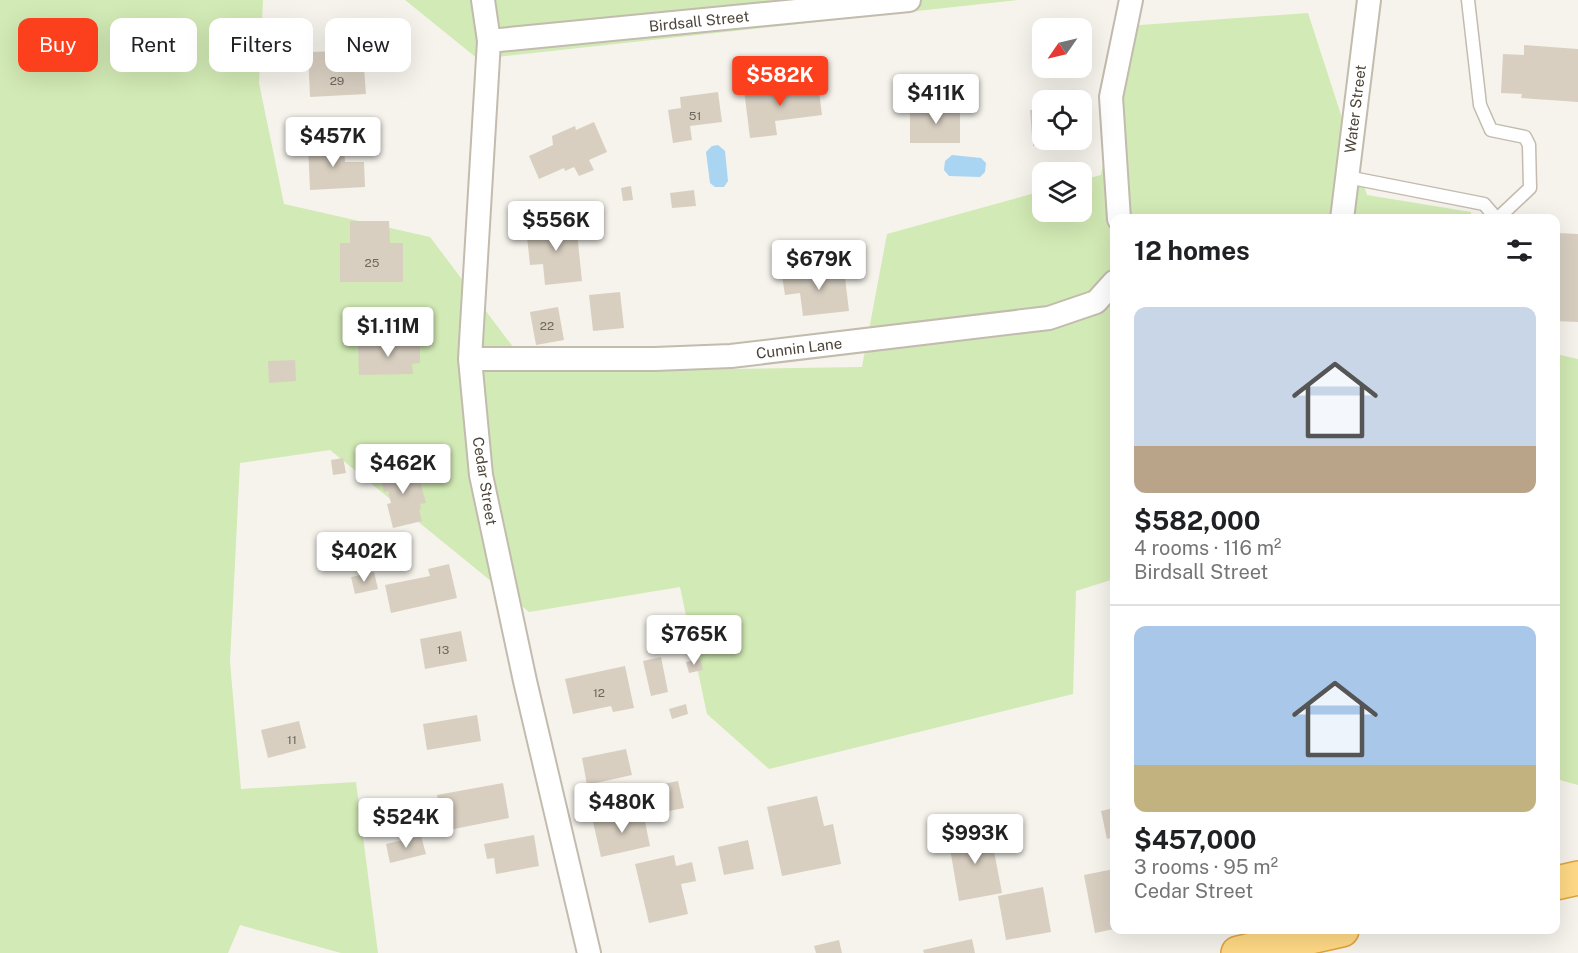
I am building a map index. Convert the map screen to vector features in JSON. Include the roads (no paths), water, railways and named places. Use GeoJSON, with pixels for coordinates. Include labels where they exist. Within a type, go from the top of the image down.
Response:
{"type":"FeatureCollection","features":[{"type":"Feature","properties":{"kind":"highway"},"geometry":{"type":"LineString","coordinates":[[1560,882],[1578,878]]}},
{"type":"Feature","properties":{"kind":"highway"},"geometry":{"type":"LineString","coordinates":[[1238,953],[1276,937],[1304,934]]}},
{"type":"Feature","properties":{"kind":"street","name":"Cedar Street"},"geometry":{"type":"LineString","coordinates":[[483,0],[489,41],[470,359],[481,476],[525,681],[589,953]]}},
{"type":"Feature","properties":{"kind":"street","name":"Birdsall Street"},"geometry":{"type":"LineString","coordinates":[[489,41],[909,0]]}},
{"type":"Feature","properties":{"kind":"street"},"geometry":{"type":"LineString","coordinates":[[1119,214],[1111,97],[1131,0]]}},
{"type":"Feature","properties":{"kind":"street","name":"Water Street"},"geometry":{"type":"LineString","coordinates":[[1343,214],[1369,0]]}},
{"type":"Feature","properties":{"kind":"street","name":"Cunnin Lane"},"geometry":{"type":"LineString","coordinates":[[470,359],[655,359],[731,356],[1049,318],[1096,302],[1110,286]]}},
{"type":"Feature","properties":{"kind":"lane"},"geometry":{"type":"LineString","coordinates":[[1468,0],[1480,105],[1491,130],[1525,137],[1528,144],[1530,188],[1502,214]]}},
{"type":"Feature","properties":{"kind":"lane"},"geometry":{"type":"LineString","coordinates":[[1347,177],[1484,204],[1493,214]]}},
{"type":"Feature","properties":{"kind":"water"},"geometry":{"type":"Polygon","coordinates":[[[718,145],[725,151],[728,181],[724,187],[715,187],[710,183],[706,152],[712,146],[718,145]]]}},
{"type":"Feature","properties":{"kind":"water"},"geometry":{"type":"Polygon","coordinates":[[[952,155],[981,158],[986,163],[985,172],[980,177],[949,176],[944,170],[945,161],[952,155]]]}}]}
